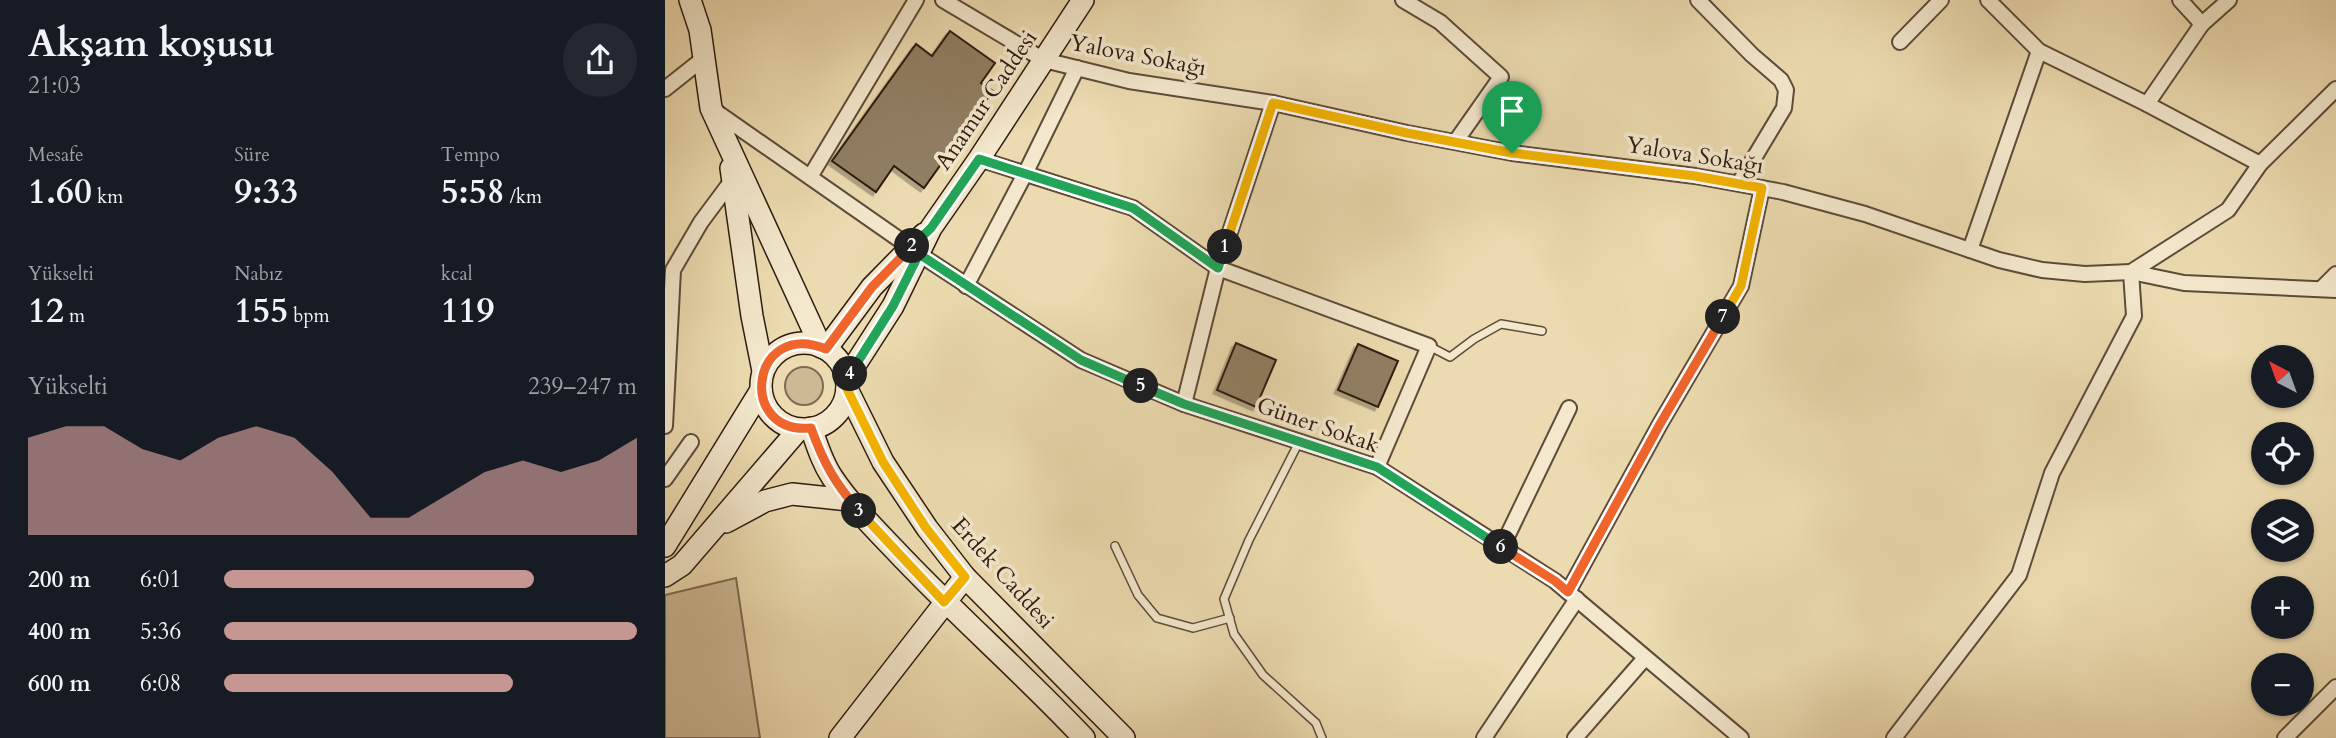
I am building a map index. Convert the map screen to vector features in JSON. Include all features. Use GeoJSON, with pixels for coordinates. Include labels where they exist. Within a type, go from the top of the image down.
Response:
{"type":"FeatureCollection","features":[{"type":"Feature","properties":{"kind":"street"},"geometry":{"type":"LineString","coordinates":[[690,0],[700,30],[711,108],[824,348],[839,362],[846,384]]}},
{"type":"Feature","properties":{"kind":"street"},"geometry":{"type":"LineString","coordinates":[[810,177],[916,0]]}},
{"type":"Feature","properties":{"kind":"street","name":"Yalova Sokağı"},"geometry":{"type":"LineString","coordinates":[[943,0],[1044,60],[1129,81],[1273,103],[1512,153],[1739,183],[1852,210],[1999,260],[2042,270],[2085,274],[2131,272],[2183,283],[2336,290]]}},
{"type":"Feature","properties":{"kind":"street","name":"Anamur Caddesi"},"geometry":{"type":"LineString","coordinates":[[824,348],[872,287],[915,251],[1083,0]]}},
{"type":"Feature","properties":{"kind":"street"},"geometry":{"type":"LineString","coordinates":[[1403,0],[1440,22],[1501,77],[1456,141]]}},
{"type":"Feature","properties":{"kind":"street"},"geometry":{"type":"LineString","coordinates":[[1698,0],[1752,55],[1781,80],[1786,90],[1784,108],[1739,183]]}},
{"type":"Feature","properties":{"kind":"street"},"geometry":{"type":"LineString","coordinates":[[1900,42],[1941,0]]}},
{"type":"Feature","properties":{"kind":"street"},"geometry":{"type":"LineString","coordinates":[[1988,0],[2039,51],[2260,164]]}},
{"type":"Feature","properties":{"kind":"street"},"geometry":{"type":"LineString","coordinates":[[2180,0],[2202,24]]}},
{"type":"Feature","properties":{"kind":"street"},"geometry":{"type":"LineString","coordinates":[[2147,104],[2202,24],[2229,0]]}},
{"type":"Feature","properties":{"kind":"street"},"geometry":{"type":"LineString","coordinates":[[1970,250],[2039,51]]}},
{"type":"Feature","properties":{"kind":"street"},"geometry":{"type":"LineString","coordinates":[[665,89],[704,58]]}},
{"type":"Feature","properties":{"kind":"street"},"geometry":{"type":"LineString","coordinates":[[967,286],[1077,68]]}},
{"type":"Feature","properties":{"kind":"street"},"geometry":{"type":"LineString","coordinates":[[1894,738],[2019,575],[2052,473],[2134,316],[2131,272],[2228,210],[2260,164],[2336,89]]}},
{"type":"Feature","properties":{"kind":"street"},"geometry":{"type":"LineString","coordinates":[[1184,404],[1218,268],[1273,103]]}},
{"type":"Feature","properties":{"kind":"street","name":"Güner Sokak"},"geometry":{"type":"LineString","coordinates":[[711,108],[915,251],[1081,360],[1184,404],[1377,467],[1555,581],[1741,738]]}},
{"type":"Feature","properties":{"kind":"street"},"geometry":{"type":"LineString","coordinates":[[728,145],[763,400],[773,416],[789,427],[805,429]]}},
{"type":"Feature","properties":{"kind":"street"},"geometry":{"type":"LineString","coordinates":[[979,159],[1133,208],[1218,268],[1429,346],[1377,467]]}},
{"type":"Feature","properties":{"kind":"street"},"geometry":{"type":"LineString","coordinates":[[665,426],[673,271],[701,222],[733,179]]}},
{"type":"Feature","properties":{"kind":"street"},"geometry":{"type":"LineString","coordinates":[[1483,738],[1573,596],[1660,424],[1741,286],[1762,188]]}},
{"type":"Feature","properties":{"kind":"street"},"geometry":{"type":"LineString","coordinates":[[665,576],[682,565],[805,429],[833,418],[842,405],[846,384],[878,331],[915,251]]}},
{"type":"Feature","properties":{"kind":"street"},"geometry":{"type":"LineString","coordinates":[[2321,289],[2336,274]]}},
{"type":"Feature","properties":{"kind":"street"},"geometry":{"type":"LineString","coordinates":[[665,546],[762,381],[773,356],[789,346],[808,343],[824,348]]}},
{"type":"Feature","properties":{"kind":"street","name":"Erdek Caddesi"},"geometry":{"type":"LineString","coordinates":[[846,384],[883,462],[926,528],[965,577],[1124,738]]}},
{"type":"Feature","properties":{"kind":"street"},"geometry":{"type":"LineString","coordinates":[[1502,547],[1569,408]]}},
{"type":"Feature","properties":{"kind":"street"},"geometry":{"type":"LineString","coordinates":[[805,429],[832,477],[849,500],[944,602],[1036,688],[1084,738]]}},
{"type":"Feature","properties":{"kind":"street"},"geometry":{"type":"LineString","coordinates":[[665,479],[691,442]]}},
{"type":"Feature","properties":{"kind":"street"},"geometry":{"type":"LineString","coordinates":[[712,530],[765,501],[792,494],[849,500]]}},
{"type":"Feature","properties":{"kind":"street"},"geometry":{"type":"LineString","coordinates":[[840,738],[965,577]]}},
{"type":"Feature","properties":{"kind":"street"},"geometry":{"type":"LineString","coordinates":[[1575,738],[1645,658]]}},
{"type":"Feature","properties":{"kind":"street"},"geometry":{"type":"LineString","coordinates":[[2284,738],[2336,687]]}},
{"type":"Feature","properties":{"kind":"lane"},"geometry":{"type":"LineString","coordinates":[[1429,346],[1450,357],[1501,324],[1542,331]]}},
{"type":"Feature","properties":{"kind":"lane"},"geometry":{"type":"LineString","coordinates":[[1299,442],[1249,540],[1224,599],[1234,634],[1263,675],[1316,723],[1322,738]]}},
{"type":"Feature","properties":{"kind":"lane"},"geometry":{"type":"LineString","coordinates":[[1115,546],[1138,595],[1157,618],[1193,628],[1230,618]]}},
{"type":"Feature","properties":{"kind":"shaded area"},"geometry":{"type":"Polygon","coordinates":[[[804,367],[817,373],[823,386],[817,399],[804,405],[791,399],[785,386],[791,373],[804,367]]]}},
{"type":"Feature","properties":{"kind":"shaded area"},"geometry":{"type":"Polygon","coordinates":[[[736,578],[760,738],[665,738],[665,595],[736,578]]]}},
{"type":"Feature","properties":{"kind":"building"},"geometry":{"type":"Polygon","coordinates":[[[950,31],[995,63],[981,83],[993,91],[924,188],[894,166],[876,192],[832,161],[916,44],[932,56],[950,31]]]}},
{"type":"Feature","properties":{"kind":"building"},"geometry":{"type":"Polygon","coordinates":[[[1236,343],[1276,360],[1256,407],[1217,390],[1236,343]]]}},
{"type":"Feature","properties":{"kind":"building"},"geometry":{"type":"Polygon","coordinates":[[[1358,344],[1398,361],[1378,407],[1338,390],[1358,344]]]}},
{"type":"Feature","properties":{"kind":"route"},"geometry":{"type":"LineString","coordinates":[[1273,103],[1512,153],[1695,176],[1762,188],[1741,286],[1660,424],[1568,592],[1377,467],[1184,404],[1081,360],[919,254],[893,306],[846,379],[847,389],[883,462],[926,528],[965,577],[944,602],[849,500],[823,461],[811,428],[789,427],[773,416],[763,400],[763,372],[773,356],[789,346],[799,344],[808,343],[826,349],[872,287],[931,228],[979,159],[1133,208],[1218,268],[1273,103]]}}]}
